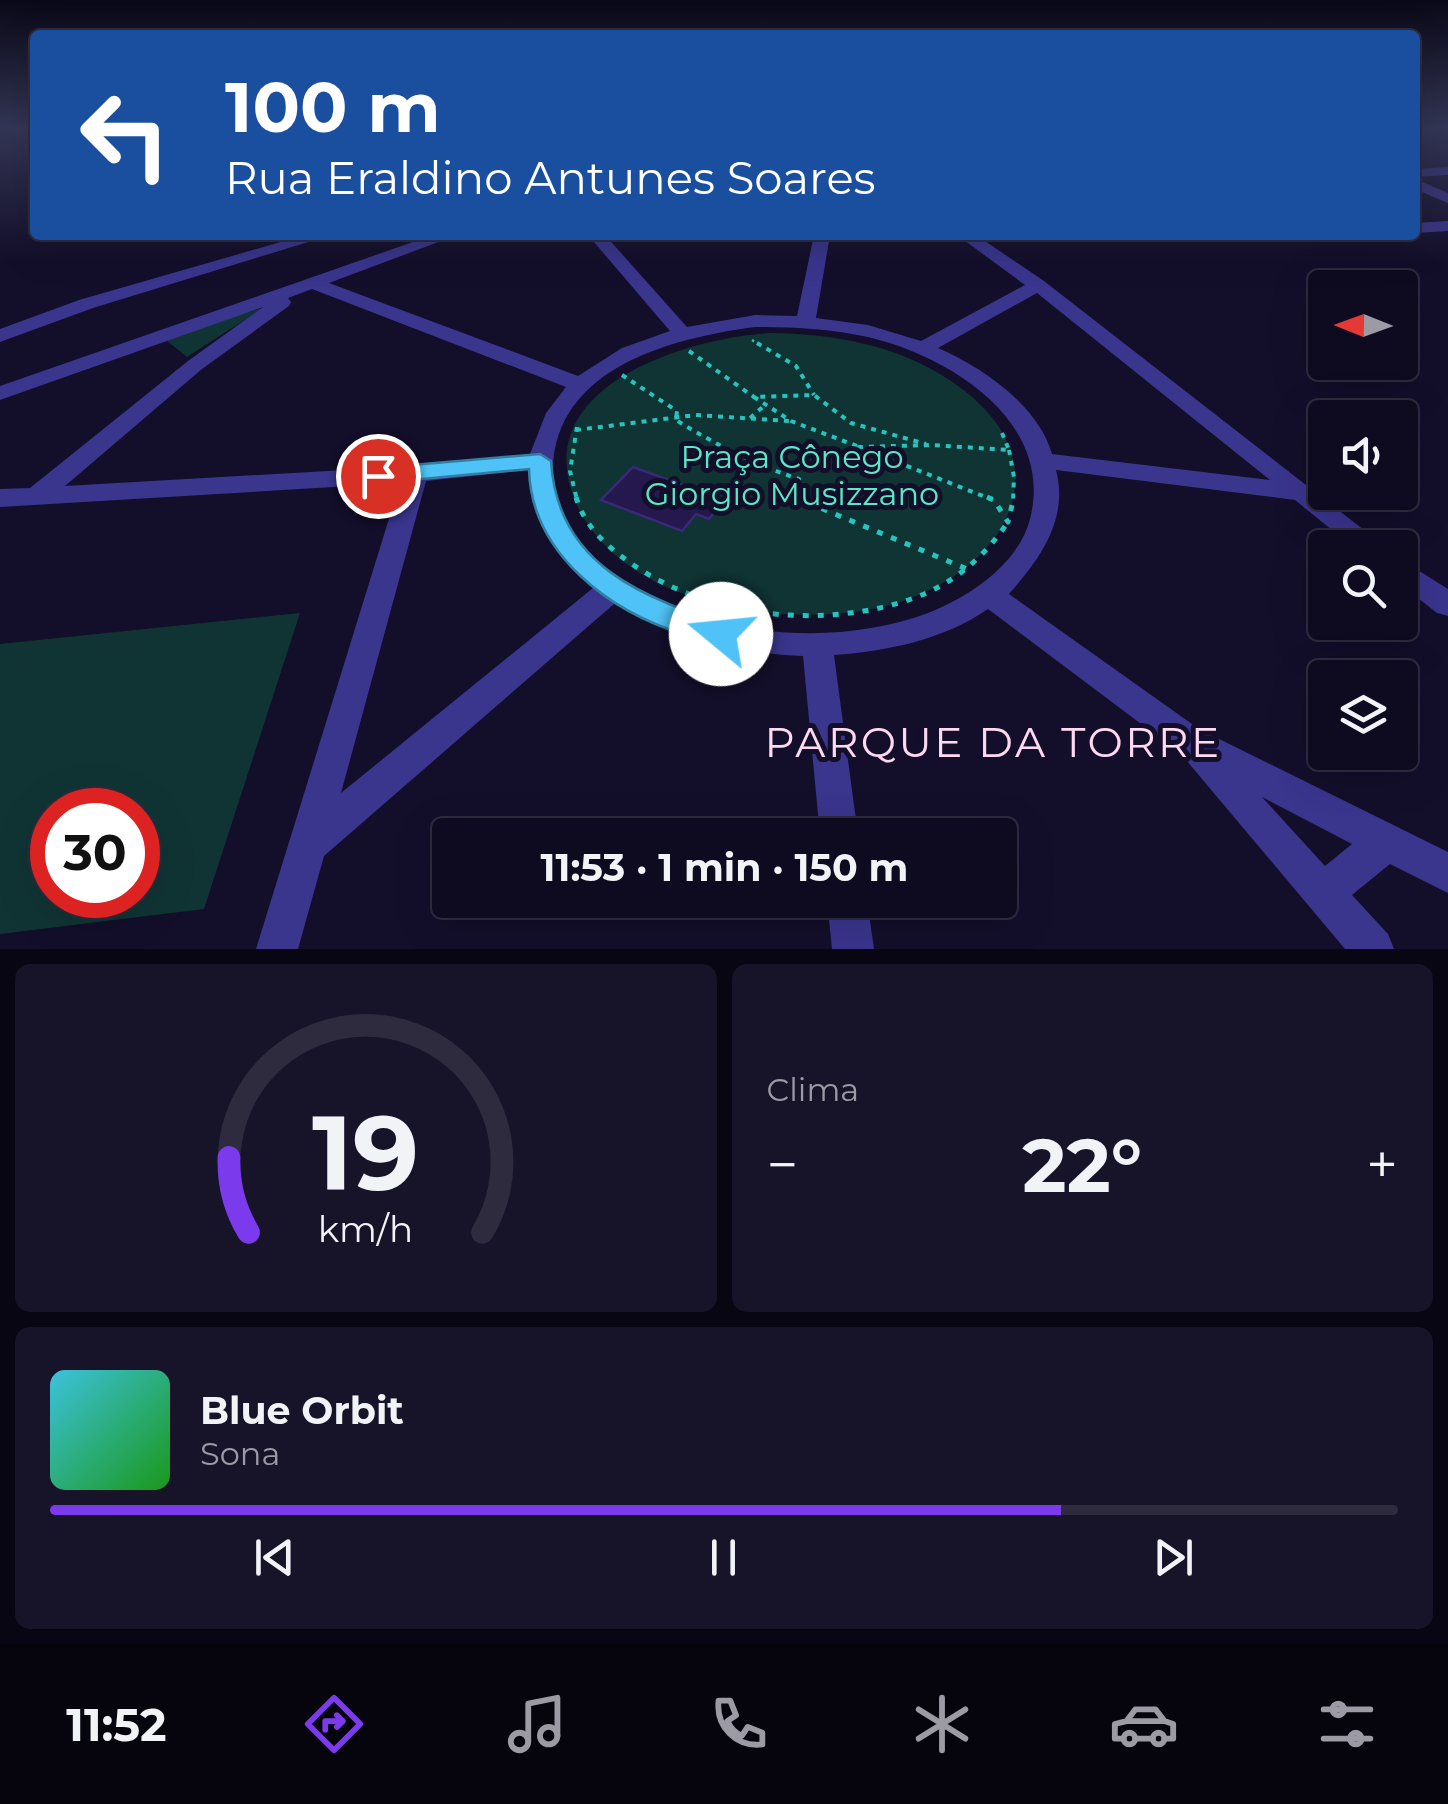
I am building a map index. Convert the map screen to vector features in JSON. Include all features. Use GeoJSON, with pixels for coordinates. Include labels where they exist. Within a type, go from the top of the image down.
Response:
{"type":"FeatureCollection","features":[{"type":"Feature","properties":{"kind":"street"},"geometry":{"type":"LineString","coordinates":[[1420,185],[1448,198]]}},
{"type":"Feature","properties":{"kind":"street"},"geometry":{"type":"LineString","coordinates":[[1420,228],[1448,226]]}},
{"type":"Feature","properties":{"kind":"street"},"geometry":{"type":"LineString","coordinates":[[0,336],[86,304],[306,240]]}},
{"type":"Feature","properties":{"kind":"street"},"geometry":{"type":"LineString","coordinates":[[0,393],[435,240]]}},
{"type":"Feature","properties":{"kind":"street"},"geometry":{"type":"LineString","coordinates":[[601,240],[691,338]]}},
{"type":"Feature","properties":{"kind":"street"},"geometry":{"type":"LineString","coordinates":[[806,322],[821,240]]}},
{"type":"Feature","properties":{"kind":"street"},"geometry":{"type":"LineString","coordinates":[[973,240],[1038,285],[1349,530]]}},
{"type":"Feature","properties":{"kind":"street"},"geometry":{"type":"LineString","coordinates":[[39,494],[195,365],[306,285]]}},
{"type":"Feature","properties":{"kind":"street"},"geometry":{"type":"LineString","coordinates":[[306,285],[582,385]]}},
{"type":"Feature","properties":{"kind":"street"},"geometry":{"type":"LineString","coordinates":[[923,348],[1038,285]]}},
{"type":"Feature","properties":{"kind":"street"},"geometry":{"type":"LineString","coordinates":[[806,322],[866,330],[923,348],[969,372],[1008,403],[1036,440],[1049,483],[1048,512],[1038,541],[1019,569],[990,595],[955,615],[867,641],[818,644],[721,634],[676,621],[612,588],[572,553],[552,522],[541,491],[540,461],[548,433],[562,407],[582,385],[613,375],[627,354],[730,324],[806,322]]}},
{"type":"Feature","properties":{"kind":"street"},"geometry":{"type":"LineString","coordinates":[[156,336],[195,365]]}},
{"type":"Feature","properties":{"kind":"street"},"geometry":{"type":"LineString","coordinates":[[0,498],[415,474],[540,461]]}},
{"type":"Feature","properties":{"kind":"street"},"geometry":{"type":"LineString","coordinates":[[1044,461],[1302,493]]}},
{"type":"Feature","properties":{"kind":"street"},"geometry":{"type":"LineString","coordinates":[[277,949],[415,474]]}},
{"type":"Feature","properties":{"kind":"street"},"geometry":{"type":"LineString","coordinates":[[1418,582],[1448,606]]}},
{"type":"Feature","properties":{"kind":"street"},"geometry":{"type":"LineString","coordinates":[[308,844],[612,588]]}},
{"type":"Feature","properties":{"kind":"street"},"geometry":{"type":"LineString","coordinates":[[990,595],[1187,740],[1448,873]]}},
{"type":"Feature","properties":{"kind":"street"},"geometry":{"type":"LineString","coordinates":[[818,644],[838,818]]}},
{"type":"Feature","properties":{"kind":"street"},"geometry":{"type":"LineString","coordinates":[[1187,740],[1373,949]]}},
{"type":"Feature","properties":{"kind":"street"},"geometry":{"type":"LineString","coordinates":[[1324,892],[1385,843]]}},
{"type":"Feature","properties":{"kind":"street"},"geometry":{"type":"LineString","coordinates":[[849,918],[852,949]]}},
{"type":"Feature","properties":{"kind":"path"},"geometry":{"type":"LineString","coordinates":[[757,334],[743,334],[796,366],[814,395],[851,423],[931,445]]}},
{"type":"Feature","properties":{"kind":"path"},"geometry":{"type":"LineString","coordinates":[[691,338],[682,347],[791,421],[994,500],[1008,522]]}},
{"type":"Feature","properties":{"kind":"path"},"geometry":{"type":"LineString","coordinates":[[613,375],[678,411],[791,421]]}},
{"type":"Feature","properties":{"kind":"path"},"geometry":{"type":"LineString","coordinates":[[754,397],[814,395]]}},
{"type":"Feature","properties":{"kind":"path"},"geometry":{"type":"LineString","coordinates":[[750,418],[765,404]]}},
{"type":"Feature","properties":{"kind":"path"},"geometry":{"type":"LineString","coordinates":[[676,420],[678,411]]}},
{"type":"Feature","properties":{"kind":"path"},"geometry":{"type":"LineString","coordinates":[[576,430],[696,415]]}},
{"type":"Feature","properties":{"kind":"path"},"geometry":{"type":"LineString","coordinates":[[583,416],[568,466],[580,511],[616,554],[676,590],[754,612],[838,614],[916,597],[966,569],[994,544],[1008,522],[1016,476],[1010,450],[996,424]]}},
{"type":"Feature","properties":{"kind":"path"},"geometry":{"type":"LineString","coordinates":[[676,420],[753,466],[799,479],[794,498],[966,569]]}},
{"type":"Feature","properties":{"kind":"path"},"geometry":{"type":"LineString","coordinates":[[859,447],[931,445],[1010,450]]}},
{"type":"Feature","properties":{"kind":"green space"},"geometry":{"type":"Polygon","coordinates":[[[263,308],[187,357],[161,336],[263,308]]]}},
{"type":"Feature","properties":{"kind":"green space","name":"Praça Cônego Giorgio Musizzano"},"geometry":{"type":"Polygon","coordinates":[[[771,333],[842,339],[909,358],[951,381],[989,414],[1010,449],[1015,483],[1007,517],[987,547],[958,574],[921,594],[878,608],[798,615],[711,602],[670,588],[633,568],[602,542],[579,509],[567,467],[572,432],[591,402],[620,378],[656,359],[735,337],[771,333]]]}},
{"type":"Feature","properties":{"kind":"green space"},"geometry":{"type":"Polygon","coordinates":[[[300,613],[204,909],[160,914],[160,788],[30,788],[30,918],[131,918],[0,934],[0,644],[300,613]]]}},
{"type":"Feature","properties":{"kind":"building"},"geometry":{"type":"Polygon","coordinates":[[[633,467],[724,500],[709,519],[696,514],[682,531],[601,500],[633,467]]]}},
{"type":"Feature","properties":{"kind":"district","name":"PARQUE DA TORRE"},"geometry":{"type":"Point","coordinates":[993,742]}},
{"type":"Feature","properties":{"kind":"route"},"geometry":{"type":"LineString","coordinates":[[378,476],[540,461],[541,491],[552,522],[572,553],[636,603],[676,621],[721,634]]}}]}
